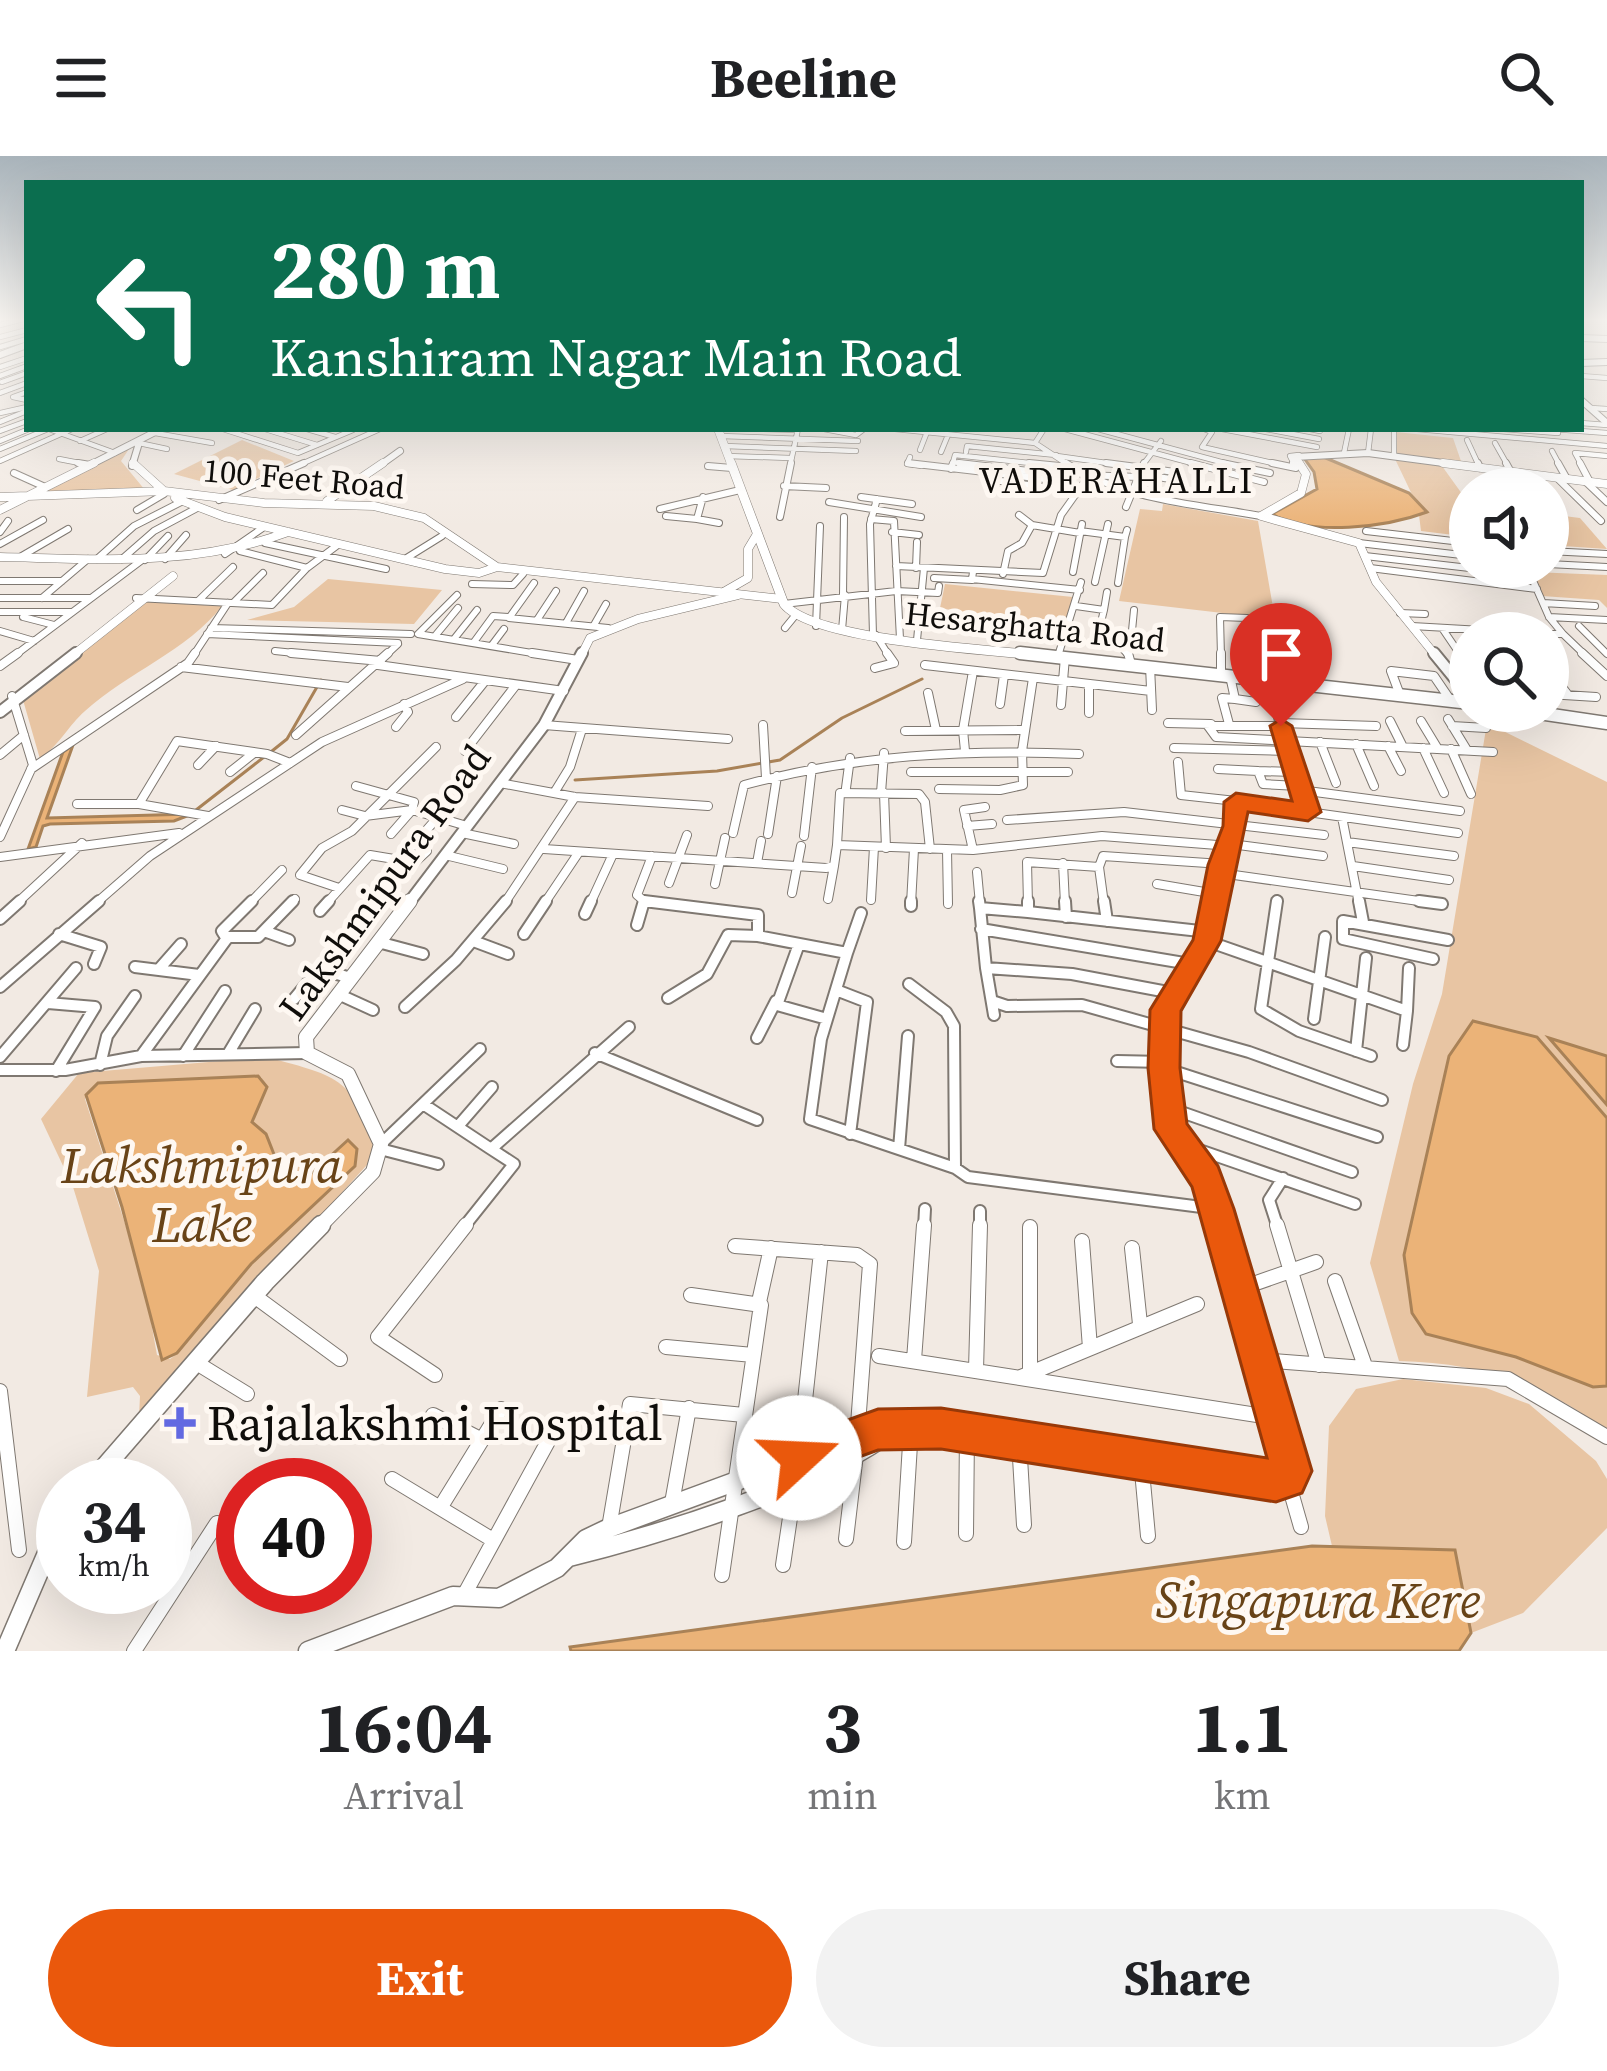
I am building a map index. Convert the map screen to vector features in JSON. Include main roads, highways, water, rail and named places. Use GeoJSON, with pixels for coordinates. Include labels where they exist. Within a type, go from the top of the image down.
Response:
{"type":"FeatureCollection","features":[{"type":"Feature","properties":{"kind":"main road","name":"Hesarghatta Road"},"geometry":{"type":"LineString","coordinates":[[724,445],[783,602],[794,616],[816,626],[1449,700]]}},
{"type":"Feature","properties":{"kind":"main road"},"geometry":{"type":"LineString","coordinates":[[1569,717],[1607,723]]}},
{"type":"Feature","properties":{"kind":"water"},"geometry":{"type":"Polygon","coordinates":[[[1321,456],[1409,493],[1427,512],[1349,527],[1307,526],[1272,514],[1317,489],[1314,472],[1304,458],[1321,456]]]}},
{"type":"Feature","properties":{"kind":"water"},"geometry":{"type":"Polygon","coordinates":[[[73,745],[47,818],[192,814],[174,821],[50,824],[43,826],[36,847],[28,849],[63,752],[73,745]]]}},
{"type":"Feature","properties":{"kind":"water"},"geometry":{"type":"Polygon","coordinates":[[[1473,1021],[1537,1037],[1607,1118],[1607,1386],[1593,1387],[1516,1357],[1426,1334],[1412,1313],[1404,1255],[1449,1056],[1473,1021]]]}},
{"type":"Feature","properties":{"kind":"water"},"geometry":{"type":"Polygon","coordinates":[[[1549,1038],[1607,1056],[1607,1105],[1549,1038]]]}},
{"type":"Feature","properties":{"kind":"water","name":"Lakshmipura Lake"},"geometry":{"type":"Polygon","coordinates":[[[258,1076],[267,1087],[252,1122],[266,1134],[281,1172],[303,1181],[348,1140],[357,1149],[355,1166],[251,1264],[177,1353],[162,1360],[122,1207],[86,1095],[98,1083],[258,1076]]]}},
{"type":"Feature","properties":{"kind":"water","name":"Singapura Kere"},"geometry":{"type":"Polygon","coordinates":[[[1312,1546],[1455,1550],[1471,1633],[1459,1651],[571,1651],[570,1647],[1312,1546]]]}},
{"type":"Feature","properties":{"kind":"waterway"},"geometry":{"type":"LineString","coordinates":[[575,780],[717,771],[780,760],[842,718],[922,679]]}},
{"type":"Feature","properties":{"kind":"waterway"},"geometry":{"type":"LineString","coordinates":[[272,751],[287,739],[321,680]]}},
{"type":"Feature","properties":{"kind":"waterway"},"geometry":{"type":"LineString","coordinates":[[196,810],[264,757]]}},
{"type":"Feature","properties":{"kind":"place","name":"Rajalakshmi Hospital"},"geometry":{"type":"Point","coordinates":[180,1423]}},
{"type":"Feature","properties":{"kind":"district","name":"VADERAHALLI"},"geometry":{"type":"Point","coordinates":[1117,480]}}]}
